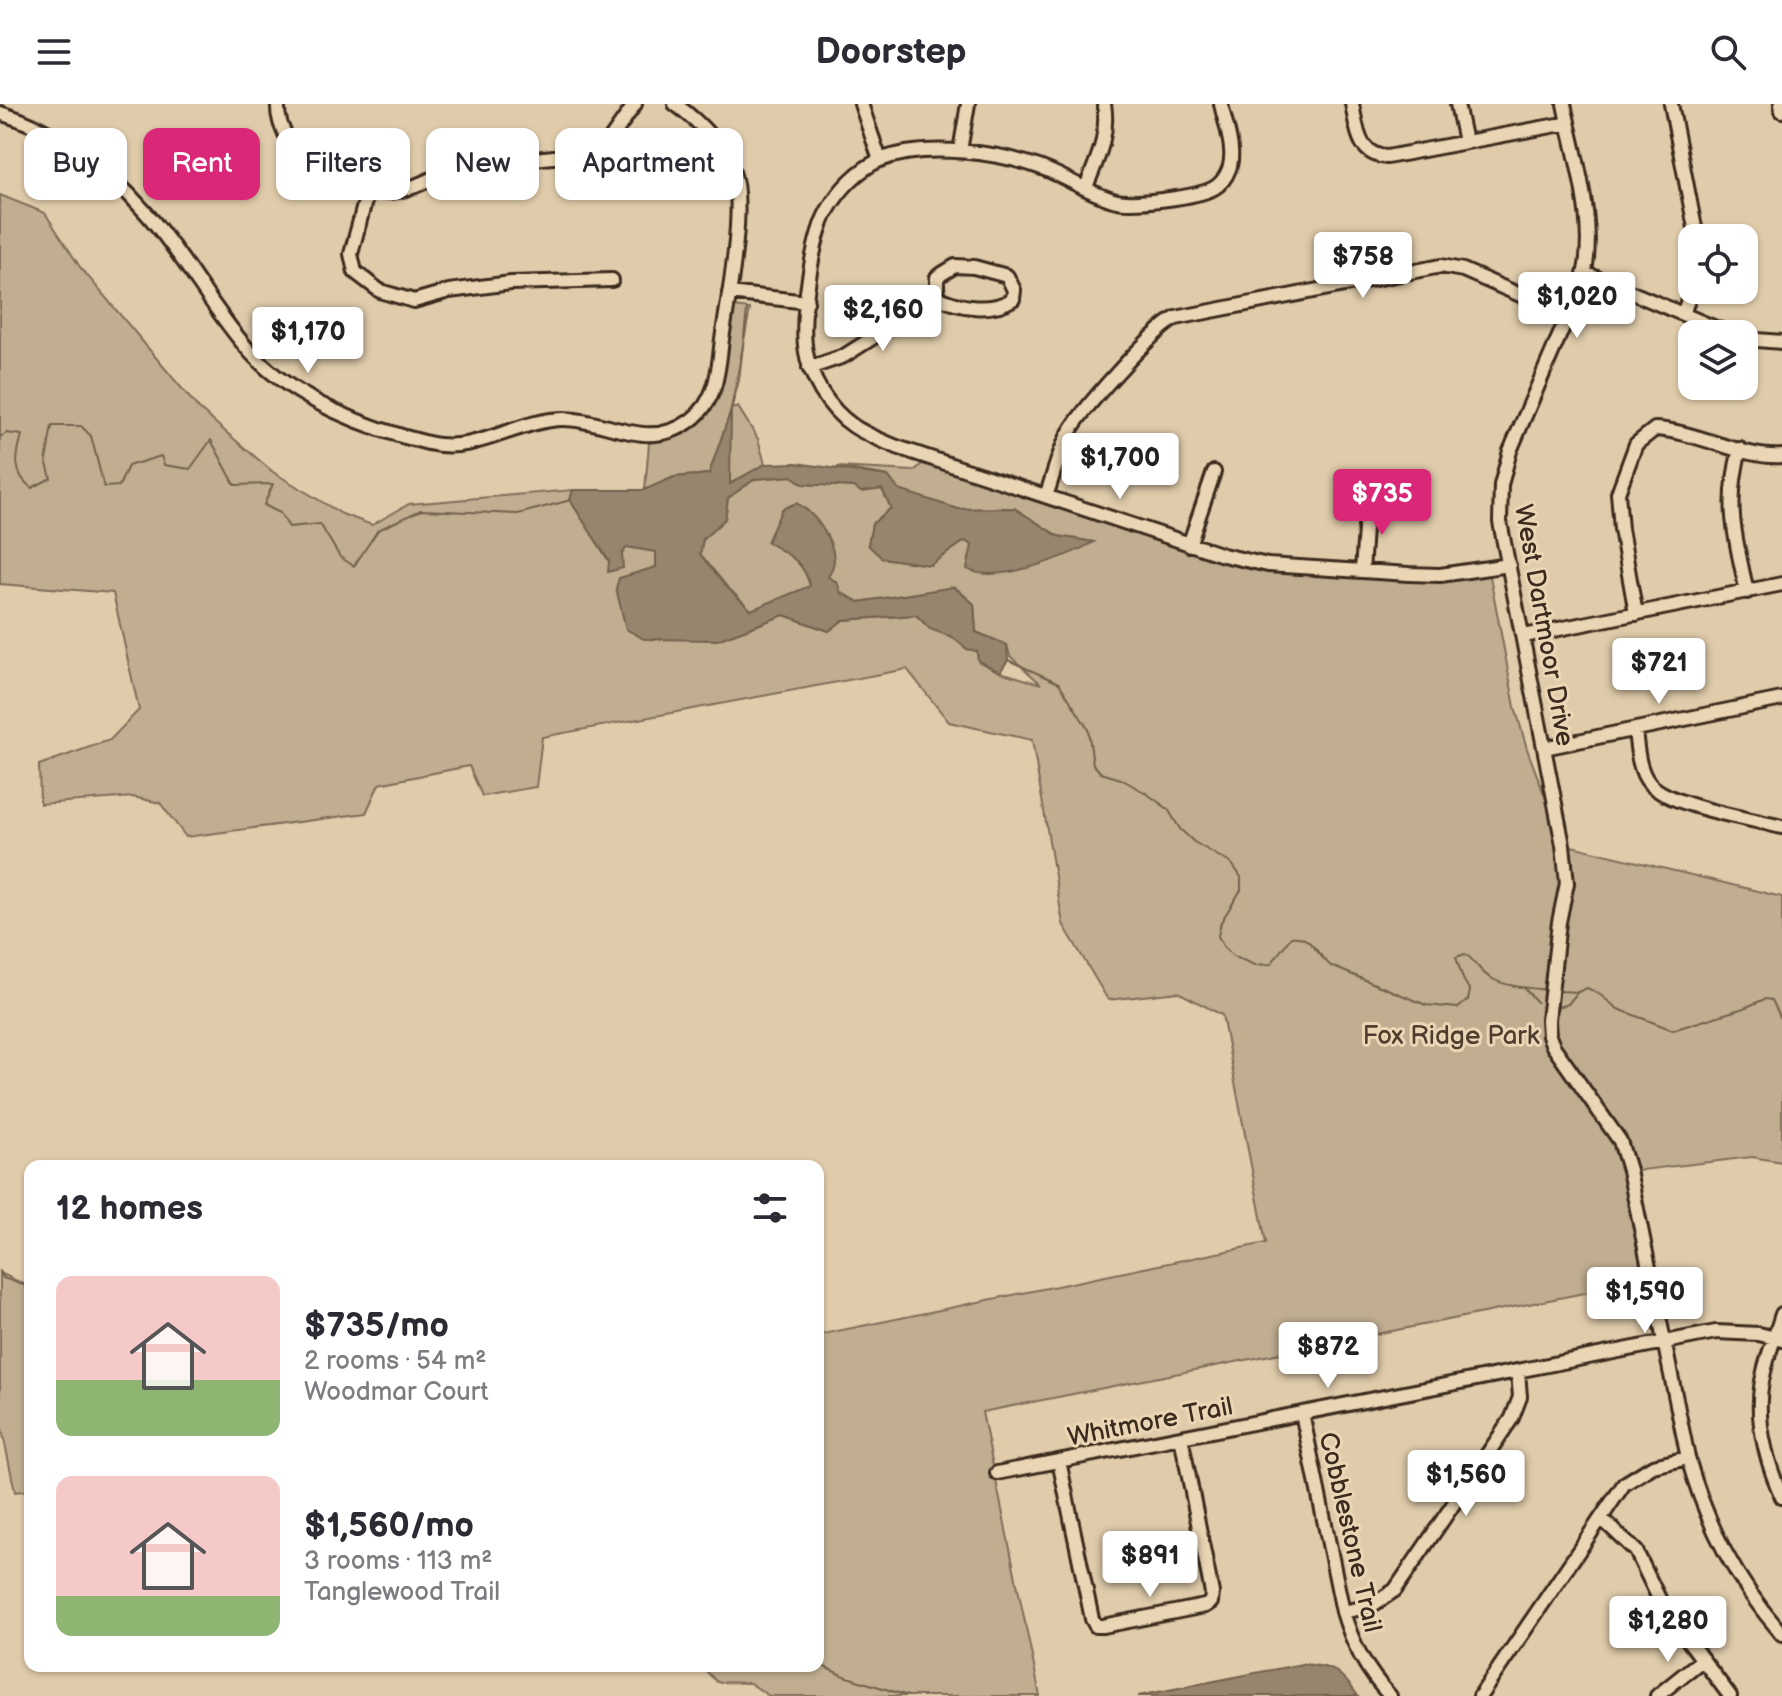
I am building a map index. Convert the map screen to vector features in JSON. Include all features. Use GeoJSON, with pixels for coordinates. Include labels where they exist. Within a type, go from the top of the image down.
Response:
{"type":"FeatureCollection","features":[{"type":"Feature","properties":{"kind":"street"},"geometry":{"type":"LineString","coordinates":[[278,104],[277,117],[283,128]]}},
{"type":"Feature","properties":{"kind":"street"},"geometry":{"type":"LineString","coordinates":[[410,187],[445,170],[464,166],[583,154],[607,144],[635,104]]}},
{"type":"Feature","properties":{"kind":"street"},"geometry":{"type":"LineString","coordinates":[[0,113],[56,135],[102,169],[148,214],[253,356],[294,388],[337,414],[428,444],[446,446],[474,443],[558,419],[649,436],[671,432],[700,412],[713,391],[729,293],[737,207],[734,174],[714,138],[675,104]]}},
{"type":"Feature","properties":{"kind":"street"},"geometry":{"type":"LineString","coordinates":[[861,104],[880,160]]}},
{"type":"Feature","properties":{"kind":"street"},"geometry":{"type":"LineString","coordinates":[[960,151],[968,104]]}},
{"type":"Feature","properties":{"kind":"street"},"geometry":{"type":"LineString","coordinates":[[1086,187],[1103,147],[1107,122],[1104,104]]}},
{"type":"Feature","properties":{"kind":"street"},"geometry":{"type":"LineString","coordinates":[[1221,104],[1232,157],[1230,169],[1222,182],[1204,192],[1133,203],[1113,200],[1043,168],[1002,157],[960,151],[923,151],[880,160],[850,181],[827,210],[817,235],[804,338],[809,368],[834,410],[857,431],[897,447],[1189,545],[1268,565],[1440,575],[1509,565]]}},
{"type":"Feature","properties":{"kind":"street"},"geometry":{"type":"LineString","coordinates":[[1352,104],[1359,139],[1369,152],[1387,157],[1568,123]]}},
{"type":"Feature","properties":{"kind":"street"},"geometry":{"type":"LineString","coordinates":[[1457,104],[1465,142]]}},
{"type":"Feature","properties":{"kind":"street","name":"West Dartmoor Drive"},"geometry":{"type":"LineString","coordinates":[[1564,104],[1588,228],[1585,273],[1505,468],[1499,501],[1500,522],[1563,845],[1567,883],[1551,984],[1548,1020],[1553,1046],[1620,1141],[1626,1155],[1665,1341]]}},
{"type":"Feature","properties":{"kind":"street"},"geometry":{"type":"LineString","coordinates":[[1671,104],[1694,224]]}},
{"type":"Feature","properties":{"kind":"street"},"geometry":{"type":"LineString","coordinates":[[1781,104],[1782,111]]}},
{"type":"Feature","properties":{"kind":"street"},"geometry":{"type":"LineString","coordinates":[[365,200],[351,254],[355,272],[380,291],[414,301],[449,291],[511,283],[612,280]]}},
{"type":"Feature","properties":{"kind":"street"},"geometry":{"type":"LineString","coordinates":[[955,266],[974,267],[1007,276],[1014,290],[1013,299],[1001,306],[952,304],[937,297],[937,277],[955,266]]}},
{"type":"Feature","properties":{"kind":"street"},"geometry":{"type":"LineString","coordinates":[[1046,496],[1067,437],[1079,417],[1152,336],[1176,318],[1441,266],[1463,270],[1568,316]]}},
{"type":"Feature","properties":{"kind":"street"},"geometry":{"type":"LineString","coordinates":[[1585,273],[1697,320]]}},
{"type":"Feature","properties":{"kind":"street"},"geometry":{"type":"LineString","coordinates":[[729,293],[807,302]]}},
{"type":"Feature","properties":{"kind":"street"},"geometry":{"type":"LineString","coordinates":[[809,368],[844,356],[937,297]]}},
{"type":"Feature","properties":{"kind":"street"},"geometry":{"type":"LineString","coordinates":[[1683,314],[1687,304]]}},
{"type":"Feature","properties":{"kind":"street"},"geometry":{"type":"LineString","coordinates":[[1758,340],[1782,342]]}},
{"type":"Feature","properties":{"kind":"street"},"geometry":{"type":"LineString","coordinates":[[1636,614],[1618,493],[1636,444],[1655,429],[1678,430],[1740,449],[1782,456]]}},
{"type":"Feature","properties":{"kind":"street"},"geometry":{"type":"LineString","coordinates":[[1740,449],[1732,479],[1730,514],[1747,592]]}},
{"type":"Feature","properties":{"kind":"street"},"geometry":{"type":"LineString","coordinates":[[1189,545],[1214,472]]}},
{"type":"Feature","properties":{"kind":"street"},"geometry":{"type":"LineString","coordinates":[[1362,571],[1367,500]]}},
{"type":"Feature","properties":{"kind":"street"},"geometry":{"type":"LineString","coordinates":[[1524,636],[1782,584]]}},
{"type":"Feature","properties":{"kind":"street"},"geometry":{"type":"LineString","coordinates":[[1544,748],[1782,699]]}},
{"type":"Feature","properties":{"kind":"street"},"geometry":{"type":"LineString","coordinates":[[1635,730],[1641,766],[1650,784],[1677,800],[1782,827]]}},
{"type":"Feature","properties":{"kind":"street"},"geometry":{"type":"LineString","coordinates":[[1782,1314],[1779,1339],[1765,1369],[1760,1400],[1769,1457],[1782,1497]]}},
{"type":"Feature","properties":{"kind":"street","name":"Whitmore Trail"},"geometry":{"type":"LineString","coordinates":[[997,1473],[1716,1332],[1743,1332],[1779,1339]]}},
{"type":"Feature","properties":{"kind":"street"},"geometry":{"type":"LineString","coordinates":[[1665,1341],[1688,1458],[1708,1520],[1734,1571],[1759,1608],[1782,1634]]}},
{"type":"Feature","properties":{"kind":"street"},"geometry":{"type":"LineString","coordinates":[[1343,1612],[1371,1606],[1395,1590],[1512,1418],[1520,1397],[1518,1371]]}},
{"type":"Feature","properties":{"kind":"street","name":"Cobblestone Trail"},"geometry":{"type":"LineString","coordinates":[[1302,1413],[1352,1644],[1370,1674],[1390,1696]]}},
{"type":"Feature","properties":{"kind":"street"},"geometry":{"type":"LineString","coordinates":[[1059,1461],[1096,1626],[1205,1606],[1211,1602],[1212,1593],[1181,1437]]}},
{"type":"Feature","properties":{"kind":"street"},"geometry":{"type":"LineString","coordinates":[[1480,1696],[1624,1484],[1653,1466],[1688,1458]]}},
{"type":"Feature","properties":{"kind":"street"},"geometry":{"type":"LineString","coordinates":[[1602,1519],[1636,1551],[1663,1607],[1730,1696]]}},
{"type":"Feature","properties":{"kind":"street"},"geometry":{"type":"LineString","coordinates":[[1657,1696],[1702,1660]]}},
{"type":"Feature","properties":{"kind":"green space","name":"Fox Ridge Park"},"geometry":{"type":"Polygon","coordinates":[[[0,195],[45,213],[80,267],[199,409],[273,472],[342,514],[372,525],[409,504],[573,490],[570,500],[609,561],[622,554],[627,547],[656,552],[656,567],[620,578],[717,640],[784,615],[829,631],[843,620],[916,615],[930,629],[952,637],[967,649],[977,651],[978,661],[1000,672],[1041,684],[1010,656],[1007,645],[976,632],[974,604],[955,587],[859,602],[841,593],[828,578],[786,553],[799,564],[811,587],[751,610],[726,586],[700,554],[703,539],[725,519],[728,498],[755,479],[792,476],[803,484],[854,487],[861,492],[882,489],[891,508],[872,524],[868,545],[882,558],[930,565],[965,541],[972,545],[1093,542],[1058,536],[1014,508],[958,509],[898,490],[888,476],[837,467],[914,471],[923,463],[1242,567],[1422,582],[1490,576],[1515,707],[1527,749],[1563,844],[1782,897],[1782,1162],[1752,1157],[1624,1172],[1645,1281],[982,1412],[1040,1696],[769,1696],[750,1683],[717,1682],[707,1672],[824,1672],[824,1334],[1266,1243],[1222,1015],[1178,992],[1108,1000],[1063,924],[1032,740],[949,722],[907,669],[542,737],[536,787],[482,796],[469,766],[379,784],[366,813],[186,837],[160,803],[133,797],[40,804],[39,765],[110,740],[139,710],[113,593],[0,584],[0,195]]]}},
{"type":"Feature","properties":{"kind":"green space"},"geometry":{"type":"Polygon","coordinates":[[[733,307],[750,309],[731,409],[738,407],[758,439],[765,464],[729,484],[730,413],[709,474],[674,477],[645,490],[649,443],[694,423],[708,410],[717,393],[727,354],[733,307]]]}},
{"type":"Feature","properties":{"kind":"green space"},"geometry":{"type":"Polygon","coordinates":[[[0,1273],[24,1284],[24,1491],[15,1492],[0,1420],[0,1273]]]}},
{"type":"Feature","properties":{"kind":"shaded area"},"geometry":{"type":"Polygon","coordinates":[[[731,410],[730,484],[765,464],[796,463],[888,476],[899,490],[958,509],[1014,508],[1058,536],[1094,542],[1031,567],[995,574],[967,569],[972,545],[965,541],[930,565],[882,558],[868,545],[872,524],[891,508],[882,489],[861,492],[854,487],[803,484],[792,476],[755,479],[728,498],[725,519],[703,539],[700,554],[751,610],[810,586],[799,564],[767,542],[782,509],[796,503],[826,534],[834,559],[828,577],[837,582],[841,593],[859,602],[954,587],[974,604],[976,632],[1007,645],[1008,660],[1000,672],[978,661],[977,651],[967,649],[952,637],[930,629],[916,615],[843,620],[829,631],[784,615],[717,640],[644,639],[626,629],[616,588],[619,578],[656,567],[656,552],[627,547],[622,554],[623,568],[608,572],[609,561],[570,500],[573,490],[644,490],[674,477],[709,474],[731,410]]]}},
{"type":"Feature","properties":{"kind":"shaded area"},"geometry":{"type":"Polygon","coordinates":[[[1302,1664],[1335,1671],[1358,1696],[1138,1696],[1302,1664]]]}},
{"type":"Feature","properties":{"kind":"waterway"},"geometry":{"type":"LineString","coordinates":[[731,410],[739,380],[747,310]]}},
{"type":"Feature","properties":{"kind":"waterway"},"geometry":{"type":"LineString","coordinates":[[0,437],[7,433],[22,435],[17,457],[18,471],[32,488],[51,478],[46,460],[52,426],[81,426],[91,436],[104,487],[119,486],[128,466],[161,456],[164,465],[190,469],[211,440],[235,485],[273,484],[264,505],[280,513],[289,527],[320,524],[340,557],[354,566],[378,530],[421,510],[518,514],[571,500]]}},
{"type":"Feature","properties":{"kind":"waterway"},"geometry":{"type":"LineString","coordinates":[[1008,660],[1059,683],[1088,729],[1093,764],[1101,773],[1121,779],[1146,793],[1168,809],[1180,829],[1194,842],[1232,864],[1241,877],[1241,890],[1221,922],[1218,936],[1233,956],[1255,965],[1271,964],[1291,937],[1298,937],[1308,942],[1331,966],[1426,1005],[1458,1008],[1468,1000],[1470,991],[1456,957],[1465,954],[1495,980],[1548,990]]}},
{"type":"Feature","properties":{"kind":"waterway"},"geometry":{"type":"LineString","coordinates":[[1524,988],[1537,1002]]}},
{"type":"Feature","properties":{"kind":"waterway"},"geometry":{"type":"LineString","coordinates":[[1558,991],[1578,992],[1587,988],[1618,1009],[1673,1030],[1765,999],[1772,1000],[1782,1021]]}},
{"type":"Feature","properties":{"kind":"waterway"},"geometry":{"type":"LineString","coordinates":[[1558,1007],[1568,1004],[1577,993]]}},
{"type":"Feature","properties":{"kind":"waterway"},"geometry":{"type":"LineString","coordinates":[[0,1271],[3,1278],[24,1285]]}},
{"type":"Feature","properties":{"kind":"waterway"},"geometry":{"type":"LineString","coordinates":[[824,1667],[908,1696]]}}]}
